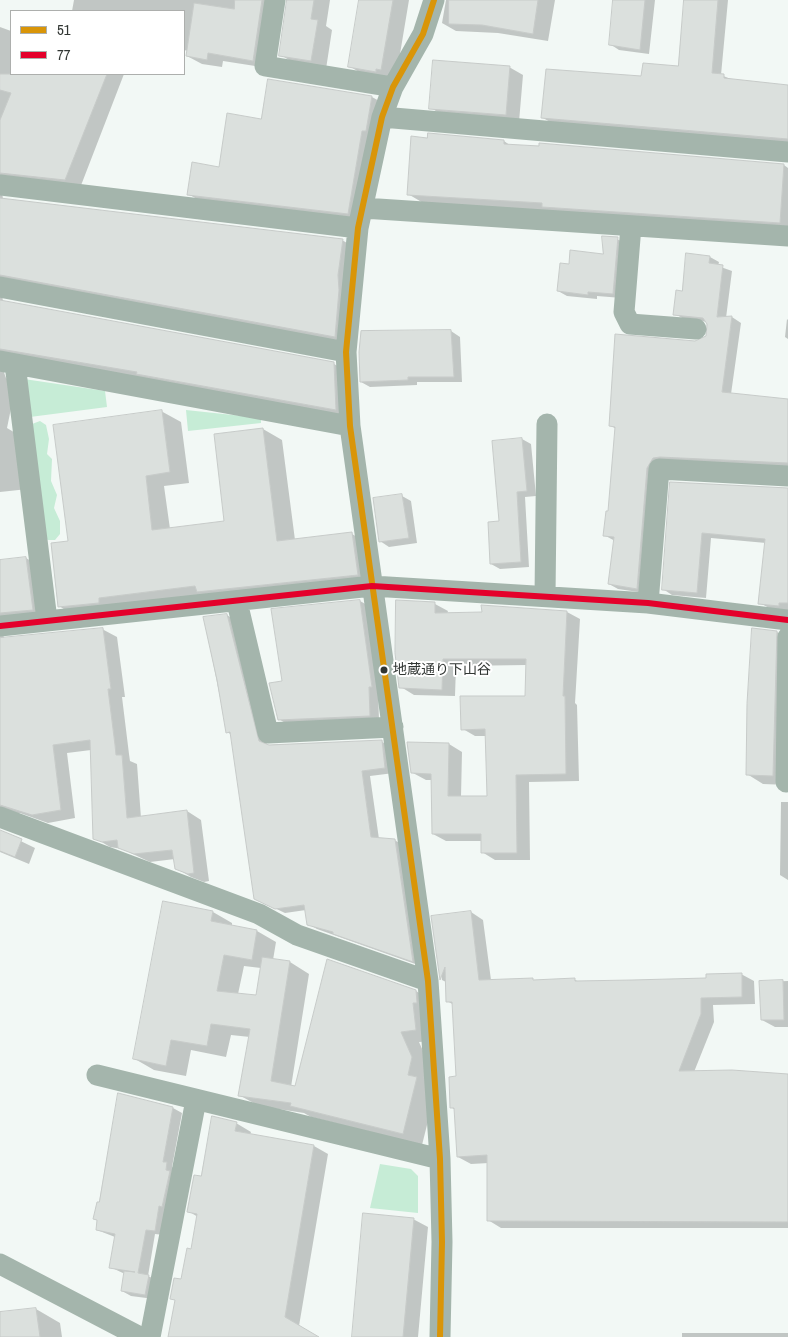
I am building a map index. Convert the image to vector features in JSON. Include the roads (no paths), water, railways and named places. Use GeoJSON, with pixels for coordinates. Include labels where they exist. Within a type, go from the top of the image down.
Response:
{"type":"FeatureCollection","features":[{"type":"Feature","properties":{"kind":"street"},"geometry":{"type":"LineString","coordinates":[[275,0],[264,66],[393,87]]}},
{"type":"Feature","properties":{"kind":"street"},"geometry":{"type":"LineString","coordinates":[[434,0],[423,34],[393,87],[382,117],[360,218],[346,352],[350,426],[428,981],[440,1160],[442,1242],[440,1337]]}},
{"type":"Feature","properties":{"kind":"street"},"geometry":{"type":"LineString","coordinates":[[382,117],[788,152]]}},
{"type":"Feature","properties":{"kind":"street"},"geometry":{"type":"LineString","coordinates":[[0,185],[360,218],[631,226],[788,236]]}},
{"type":"Feature","properties":{"kind":"street"},"geometry":{"type":"LineString","coordinates":[[631,226],[624,312],[630,324],[696,329]]}},
{"type":"Feature","properties":{"kind":"street"},"geometry":{"type":"LineString","coordinates":[[0,287],[346,352]]}},
{"type":"Feature","properties":{"kind":"street"},"geometry":{"type":"LineString","coordinates":[[47,620],[7,362],[350,426]]}},
{"type":"Feature","properties":{"kind":"street"},"geometry":{"type":"LineString","coordinates":[[544,596],[547,424]]}},
{"type":"Feature","properties":{"kind":"street"},"geometry":{"type":"LineString","coordinates":[[648,604],[659,469],[788,476]]}},
{"type":"Feature","properties":{"kind":"street"},"geometry":{"type":"LineString","coordinates":[[0,626],[372,586],[648,604],[788,620]]}},
{"type":"Feature","properties":{"kind":"street"},"geometry":{"type":"LineString","coordinates":[[237,602],[268,733],[393,727]]}},
{"type":"Feature","properties":{"kind":"street"},"geometry":{"type":"LineString","coordinates":[[786,782],[788,637]]}},
{"type":"Feature","properties":{"kind":"street"},"geometry":{"type":"LineString","coordinates":[[0,817],[259,914],[297,935],[428,981]]}},
{"type":"Feature","properties":{"kind":"street"},"geometry":{"type":"LineString","coordinates":[[97,1075],[440,1160]]}},
{"type":"Feature","properties":{"kind":"street"},"geometry":{"type":"LineString","coordinates":[[150,1337],[196,1100]]}},
{"type":"Feature","properties":{"kind":"street"},"geometry":{"type":"LineString","coordinates":[[0,1264],[140,1337]]}},
{"type":"Feature","properties":{"kind":"place","name":"地蔵通り下山谷"},"geometry":{"type":"Point","coordinates":[384,670]}}]}
